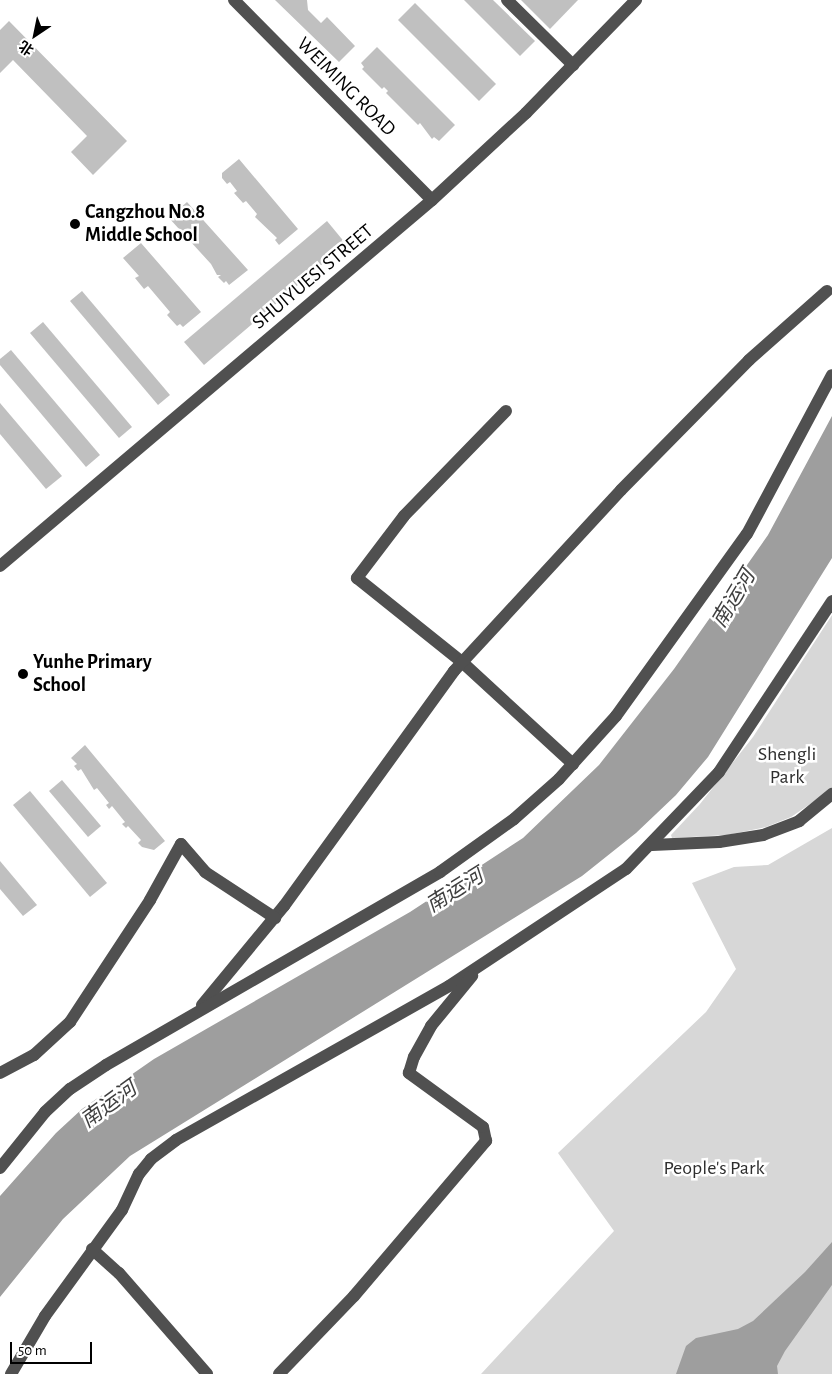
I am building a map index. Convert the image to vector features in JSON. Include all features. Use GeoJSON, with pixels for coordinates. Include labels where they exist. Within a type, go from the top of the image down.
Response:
{"type":"FeatureCollection","features":[{"type":"Feature","properties":{"kind":"street","name":"WEIMING ROAD"},"geometry":{"type":"LineString","coordinates":[[234,0],[432,200]]}},
{"type":"Feature","properties":{"kind":"street"},"geometry":{"type":"LineString","coordinates":[[507,0],[573,65]]}},
{"type":"Feature","properties":{"kind":"street","name":"SHUIYUESI STREET"},"geometry":{"type":"LineString","coordinates":[[0,566],[432,200],[494,144],[636,0]]}},
{"type":"Feature","properties":{"kind":"street"},"geometry":{"type":"LineString","coordinates":[[196,1012],[275,918],[462,662],[628,483],[749,360],[827,291]]}},
{"type":"Feature","properties":{"kind":"street"},"geometry":{"type":"LineString","coordinates":[[0,1168],[45,1112],[70,1089],[196,1012],[440,872],[514,819],[573,764],[616,716],[747,534],[832,375]]}},
{"type":"Feature","properties":{"kind":"street"},"geometry":{"type":"LineString","coordinates":[[506,411],[404,516],[357,578],[462,662],[573,764]]}},
{"type":"Feature","properties":{"kind":"street"},"geometry":{"type":"LineString","coordinates":[[11,1374],[45,1316],[122,1210],[138,1174],[151,1159],[176,1140],[481,966],[626,869],[652,845],[719,772],[832,602]]}},
{"type":"Feature","properties":{"kind":"street"},"geometry":{"type":"LineString","coordinates":[[652,845],[719,842],[763,835],[799,821],[832,794]]}},
{"type":"Feature","properties":{"kind":"street"},"geometry":{"type":"LineString","coordinates":[[0,1073],[34,1055],[70,1022],[150,900],[180,844],[205,872],[275,918]]}},
{"type":"Feature","properties":{"kind":"street"},"geometry":{"type":"LineString","coordinates":[[279,1374],[354,1296],[486,1141],[483,1127],[410,1073],[414,1057],[431,1026],[481,966]]}},
{"type":"Feature","properties":{"kind":"street"},"geometry":{"type":"LineString","coordinates":[[92,1249],[119,1274],[207,1374]]}},
{"type":"Feature","properties":{"kind":"green space","name":"Shengli Park"},"geometry":{"type":"Polygon","coordinates":[[[832,615],[832,789],[791,817],[766,827],[727,835],[672,838],[671,835],[700,804],[753,737],[832,615]]]}},
{"type":"Feature","properties":{"kind":"green space","name":"People's Park"},"geometry":{"type":"Polygon","coordinates":[[[832,828],[832,1374],[481,1374],[614,1231],[558,1153],[706,1012],[736,969],[692,883],[734,867],[768,865],[832,828]]]}},
{"type":"Feature","properties":{"kind":"water","name":"南运河"},"geometry":{"type":"Polygon","coordinates":[[[832,416],[832,558],[708,757],[676,795],[636,833],[582,876],[130,1156],[63,1219],[0,1297],[0,1196],[56,1133],[82,1109],[154,1059],[410,912],[523,838],[599,765],[674,669],[768,535],[832,416]]]}},
{"type":"Feature","properties":{"kind":"water"},"geometry":{"type":"Polygon","coordinates":[[[832,1242],[832,1285],[785,1351],[777,1366],[778,1374],[676,1374],[686,1346],[696,1338],[738,1329],[753,1321],[805,1272],[832,1242]]]}},
{"type":"Feature","properties":{"kind":"building"},"geometry":{"type":"Polygon","coordinates":[[[275,0],[307,0],[308,10],[321,23],[327,17],[355,46],[339,62],[275,0]]]}},
{"type":"Feature","properties":{"kind":"building"},"geometry":{"type":"Polygon","coordinates":[[[464,0],[493,0],[535,41],[520,56],[464,0]]]}},
{"type":"Feature","properties":{"kind":"building"},"geometry":{"type":"Polygon","coordinates":[[[521,0],[578,0],[550,29],[521,0]]]}},
{"type":"Feature","properties":{"kind":"building"},"geometry":{"type":"Polygon","coordinates":[[[415,3],[496,84],[479,101],[398,20],[415,3]]]}},
{"type":"Feature","properties":{"kind":"building"},"geometry":{"type":"Polygon","coordinates":[[[9,21],[127,141],[93,175],[71,152],[87,136],[13,60],[0,73],[0,30],[9,21]]]}},
{"type":"Feature","properties":{"kind":"building"},"geometry":{"type":"Polygon","coordinates":[[[377,47],[455,125],[439,141],[434,137],[432,139],[420,123],[418,125],[386,93],[388,91],[384,87],[382,89],[362,69],[364,67],[361,63],[377,47]]]}},
{"type":"Feature","properties":{"kind":"building"},"geometry":{"type":"Polygon","coordinates":[[[239,159],[298,229],[279,245],[275,240],[277,238],[255,217],[257,214],[246,201],[243,203],[234,193],[237,191],[230,182],[227,184],[222,178],[222,173],[239,159]]]}},
{"type":"Feature","properties":{"kind":"building"},"geometry":{"type":"Polygon","coordinates":[[[187,202],[248,270],[229,285],[218,277],[221,275],[217,275],[211,264],[169,218],[187,202]]]}},
{"type":"Feature","properties":{"kind":"building"},"geometry":{"type":"Polygon","coordinates":[[[327,221],[346,244],[204,365],[184,342],[327,221]]]}},
{"type":"Feature","properties":{"kind":"building"},"geometry":{"type":"Polygon","coordinates":[[[141,243],[201,312],[183,327],[180,324],[177,326],[167,315],[170,312],[148,286],[144,289],[135,278],[139,276],[123,258],[141,243]]]}},
{"type":"Feature","properties":{"kind":"building"},"geometry":{"type":"Polygon","coordinates":[[[82,291],[170,395],[158,405],[70,301],[82,291]]]}},
{"type":"Feature","properties":{"kind":"building"},"geometry":{"type":"Polygon","coordinates":[[[43,322],[132,427],[119,438],[30,333],[43,322]]]}},
{"type":"Feature","properties":{"kind":"building"},"geometry":{"type":"Polygon","coordinates":[[[11,350],[100,455],[86,467],[0,365],[0,359],[11,350]]]}},
{"type":"Feature","properties":{"kind":"building"},"geometry":{"type":"Polygon","coordinates":[[[0,403],[62,476],[46,489],[0,434],[0,403]]]}},
{"type":"Feature","properties":{"kind":"building"},"geometry":{"type":"Polygon","coordinates":[[[85,745],[165,841],[154,850],[142,847],[138,843],[141,840],[128,826],[126,828],[122,824],[125,822],[112,806],[109,809],[106,805],[109,803],[97,788],[94,790],[81,769],[78,771],[74,766],[77,764],[71,758],[85,745]]]}},
{"type":"Feature","properties":{"kind":"building"},"geometry":{"type":"Polygon","coordinates":[[[62,780],[101,826],[88,837],[49,791],[62,780]]]}},
{"type":"Feature","properties":{"kind":"building"},"geometry":{"type":"Polygon","coordinates":[[[30,791],[107,883],[90,897],[13,805],[30,791]]]}},
{"type":"Feature","properties":{"kind":"building"},"geometry":{"type":"Polygon","coordinates":[[[0,861],[37,905],[23,916],[0,889],[0,861]]]}},
{"type":"Feature","properties":{"kind":"place","name":"Cangzhou No.8 Middle School"},"geometry":{"type":"Point","coordinates":[75,224]}},
{"type":"Feature","properties":{"kind":"place","name":"Yunhe Primary School"},"geometry":{"type":"Point","coordinates":[23,674]}}]}
